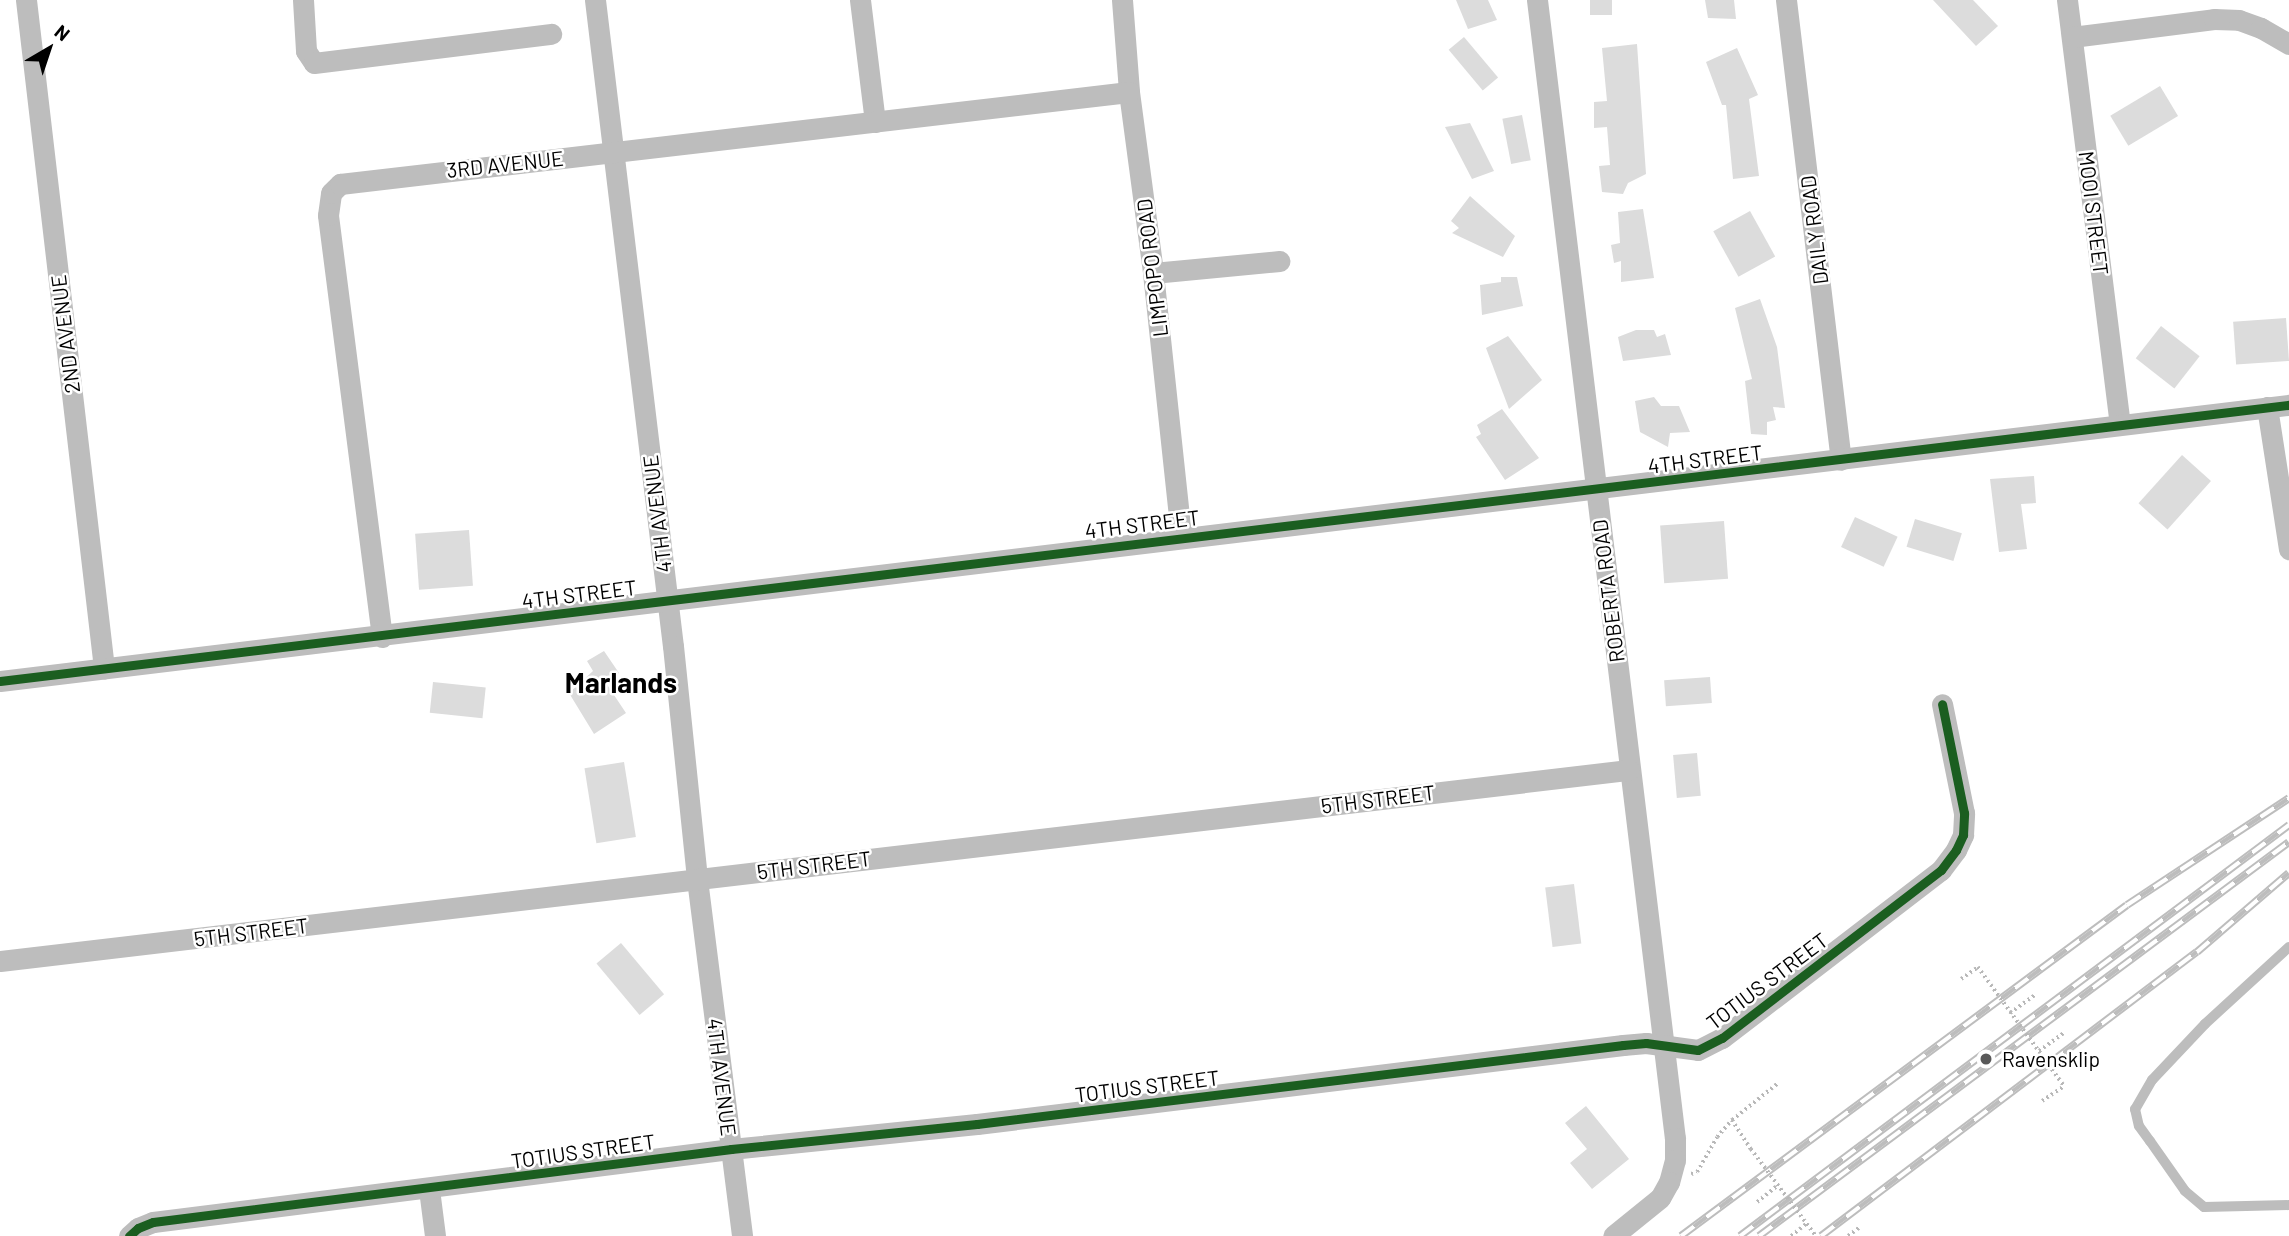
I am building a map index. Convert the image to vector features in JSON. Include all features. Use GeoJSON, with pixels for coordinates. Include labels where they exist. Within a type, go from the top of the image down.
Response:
{"type":"FeatureCollection","features":[{"type":"Feature","properties":{"kind":"street","name":"2ND AVENUE"},"geometry":{"type":"LineString","coordinates":[[26,0],[104,668]]}},
{"type":"Feature","properties":{"kind":"street"},"geometry":{"type":"LineString","coordinates":[[303,0],[306,51],[314,63],[551,34]]}},
{"type":"Feature","properties":{"kind":"street","name":"4TH AVENUE"},"geometry":{"type":"LineString","coordinates":[[595,0],[667,601],[697,879],[742,1236]]}},
{"type":"Feature","properties":{"kind":"street"},"geometry":{"type":"LineString","coordinates":[[860,0],[875,122]]}},
{"type":"Feature","properties":{"kind":"street","name":"ROBERTA ROAD"},"geometry":{"type":"LineString","coordinates":[[1537,0],[1629,770],[1665,1046],[1675,1138],[1675,1160],[1669,1182]]}},
{"type":"Feature","properties":{"kind":"street","name":"DAILY ROAD"},"geometry":{"type":"LineString","coordinates":[[1786,0],[1841,460]]}},
{"type":"Feature","properties":{"kind":"street","name":"MOOI STREET"},"geometry":{"type":"LineString","coordinates":[[2067,0],[2120,425]]}},
{"type":"Feature","properties":{"kind":"street","name":"LIMPOPO ROAD"},"geometry":{"type":"LineString","coordinates":[[1129,1],[1129,92],[1153,273],[1181,537]]}},
{"type":"Feature","properties":{"kind":"street"},"geometry":{"type":"LineString","coordinates":[[2073,37],[2214,19],[2239,20],[2261,28],[2289,44]]}},
{"type":"Feature","properties":{"kind":"street","name":"3RD AVENUE"},"geometry":{"type":"LineString","coordinates":[[382,637],[328,215],[331,193],[340,184],[352,180],[1129,92]]}},
{"type":"Feature","properties":{"kind":"street"},"geometry":{"type":"LineString","coordinates":[[1153,273],[1279,261]]}},
{"type":"Feature","properties":{"kind":"street","name":"4TH STREET"},"geometry":{"type":"LineString","coordinates":[[0,681],[2289,405]]}},
{"type":"Feature","properties":{"kind":"street"},"geometry":{"type":"LineString","coordinates":[[2267,407],[2289,549]]}},
{"type":"Feature","properties":{"kind":"street","name":"TOTIUS STREET"},"geometry":{"type":"LineString","coordinates":[[129,1236],[138,1228],[153,1222],[731,1149],[991,1122],[1623,1045],[1646,1043],[1698,1050],[1710,1046],[1941,870],[1963,835],[1964,813],[1942,704]]}},
{"type":"Feature","properties":{"kind":"street","name":"5TH STREET"},"geometry":{"type":"LineString","coordinates":[[0,961],[1629,770]]}},
{"type":"Feature","properties":{"kind":"street"},"geometry":{"type":"LineString","coordinates":[[1613,1236],[1660,1198],[1669,1182]]}},
{"type":"Feature","properties":{"kind":"street"},"geometry":{"type":"LineString","coordinates":[[429,1189],[435,1236]]}},
{"type":"Feature","properties":{"kind":"lane"},"geometry":{"type":"LineString","coordinates":[[2289,947],[2179,1052],[2143,1091],[2135,1109],[2139,1126],[2185,1191],[2204,1207],[2289,1205]]}},
{"type":"Feature","properties":{"kind":"path"},"geometry":{"type":"LineString","coordinates":[[1961,979],[1978,967],[2064,1086],[2042,1101]]}},
{"type":"Feature","properties":{"kind":"path"},"geometry":{"type":"LineString","coordinates":[[2010,1013],[2036,994]]}},
{"type":"Feature","properties":{"kind":"path"},"geometry":{"type":"LineString","coordinates":[[2039,1051],[2064,1033]]}},
{"type":"Feature","properties":{"kind":"path"},"geometry":{"type":"LineString","coordinates":[[1669,1182],[1698,1172],[1717,1137],[1732,1120],[1777,1084]]}},
{"type":"Feature","properties":{"kind":"path"},"geometry":{"type":"LineString","coordinates":[[1732,1120],[1777,1186],[1816,1236]]}},
{"type":"Feature","properties":{"kind":"path"},"geometry":{"type":"LineString","coordinates":[[1756,1202],[1777,1186]]}},
{"type":"Feature","properties":{"kind":"path"},"geometry":{"type":"LineString","coordinates":[[1791,1236],[1807,1223]]}},
{"type":"Feature","properties":{"kind":"path"},"geometry":{"type":"LineString","coordinates":[[1848,1236],[1860,1227]]}},
{"type":"Feature","properties":{"kind":"building"},"geometry":{"type":"Polygon","coordinates":[[[1456,0],[1488,0],[1497,20],[1468,29],[1456,0]]]}},
{"type":"Feature","properties":{"kind":"building"},"geometry":{"type":"Polygon","coordinates":[[[1590,0],[1612,0],[1612,15],[1590,15],[1590,0]]]}},
{"type":"Feature","properties":{"kind":"building"},"geometry":{"type":"Polygon","coordinates":[[[1705,0],[1734,0],[1736,19],[1708,18],[1705,0]]]}},
{"type":"Feature","properties":{"kind":"building"},"geometry":{"type":"Polygon","coordinates":[[[1933,0],[1973,0],[1998,26],[1976,46],[1933,0]]]}},
{"type":"Feature","properties":{"kind":"building"},"geometry":{"type":"Polygon","coordinates":[[[1464,37],[1498,78],[1483,90],[1449,50],[1464,37]]]}},
{"type":"Feature","properties":{"kind":"building"},"geometry":{"type":"Polygon","coordinates":[[[1637,44],[1646,174],[1628,183],[1623,194],[1602,192],[1599,166],[1610,165],[1607,127],[1594,128],[1594,102],[1607,101],[1602,48],[1637,44]]]}},
{"type":"Feature","properties":{"kind":"building"},"geometry":{"type":"Polygon","coordinates":[[[1737,48],[1758,95],[1749,99],[1759,176],[1733,179],[1726,105],[1722,105],[1706,62],[1737,48]]]}},
{"type":"Feature","properties":{"kind":"building"},"geometry":{"type":"Polygon","coordinates":[[[2160,86],[2178,116],[2128,146],[2110,116],[2160,86]]]}},
{"type":"Feature","properties":{"kind":"building"},"geometry":{"type":"Polygon","coordinates":[[[1522,115],[1531,160],[1511,164],[1502,119],[1522,115]]]}},
{"type":"Feature","properties":{"kind":"building"},"geometry":{"type":"Polygon","coordinates":[[[1470,123],[1494,171],[1472,179],[1445,127],[1470,123]]]}},
{"type":"Feature","properties":{"kind":"building"},"geometry":{"type":"Polygon","coordinates":[[[1470,196],[1515,236],[1503,257],[1452,233],[1459,228],[1451,221],[1470,196]]]}},
{"type":"Feature","properties":{"kind":"building"},"geometry":{"type":"Polygon","coordinates":[[[1643,209],[1654,278],[1621,282],[1621,261],[1614,263],[1611,245],[1620,243],[1618,212],[1643,209]]]}},
{"type":"Feature","properties":{"kind":"building"},"geometry":{"type":"Polygon","coordinates":[[[1750,211],[1775,256],[1738,277],[1713,231],[1750,211]]]}},
{"type":"Feature","properties":{"kind":"building"},"geometry":{"type":"Polygon","coordinates":[[[1501,277],[1517,277],[1523,306],[1482,315],[1480,285],[1501,282],[1501,277]]]}},
{"type":"Feature","properties":{"kind":"building"},"geometry":{"type":"Polygon","coordinates":[[[1760,299],[1777,347],[1785,408],[1773,407],[1776,420],[1767,422],[1767,435],[1751,434],[1745,381],[1752,379],[1735,308],[1760,299]]]}},
{"type":"Feature","properties":{"kind":"building"},"geometry":{"type":"Polygon","coordinates":[[[2286,318],[2289,361],[2236,365],[2233,322],[2286,318]]]}},
{"type":"Feature","properties":{"kind":"building"},"geometry":{"type":"Polygon","coordinates":[[[2161,326],[2200,356],[2174,388],[2136,358],[2161,326]]]}},
{"type":"Feature","properties":{"kind":"building"},"geometry":{"type":"Polygon","coordinates":[[[1636,330],[1654,330],[1657,337],[1665,334],[1671,355],[1623,361],[1618,337],[1636,330]]]}},
{"type":"Feature","properties":{"kind":"building"},"geometry":{"type":"Polygon","coordinates":[[[1508,336],[1542,380],[1509,409],[1486,348],[1508,336]]]}},
{"type":"Feature","properties":{"kind":"building"},"geometry":{"type":"Polygon","coordinates":[[[1654,397],[1661,406],[1679,406],[1690,432],[1670,433],[1668,447],[1640,432],[1635,401],[1654,397]]]}},
{"type":"Feature","properties":{"kind":"building"},"geometry":{"type":"Polygon","coordinates":[[[1502,409],[1539,458],[1505,480],[1476,437],[1481,434],[1477,425],[1502,409]]]}},
{"type":"Feature","properties":{"kind":"building"},"geometry":{"type":"Polygon","coordinates":[[[2182,455],[2211,481],[2167,529],[2139,503],[2182,455]]]}},
{"type":"Feature","properties":{"kind":"building"},"geometry":{"type":"Polygon","coordinates":[[[2034,476],[2036,503],[2021,504],[2027,549],[1999,552],[1990,479],[2034,476]]]}},
{"type":"Feature","properties":{"kind":"building"},"geometry":{"type":"Polygon","coordinates":[[[1855,517],[1898,537],[1884,567],[1841,547],[1855,517]]]}},
{"type":"Feature","properties":{"kind":"building"},"geometry":{"type":"Polygon","coordinates":[[[1915,519],[1962,533],[1953,561],[1907,547],[1915,519]]]}},
{"type":"Feature","properties":{"kind":"building"},"geometry":{"type":"Polygon","coordinates":[[[1724,521],[1728,579],[1664,583],[1660,525],[1724,521]]]}},
{"type":"Feature","properties":{"kind":"building"},"geometry":{"type":"Polygon","coordinates":[[[469,530],[473,586],[419,590],[415,534],[469,530]]]}},
{"type":"Feature","properties":{"kind":"building"},"geometry":{"type":"Polygon","coordinates":[[[604,651],[619,673],[606,683],[626,713],[594,734],[569,693],[593,671],[587,661],[604,651]]]}},
{"type":"Feature","properties":{"kind":"building"},"geometry":{"type":"Polygon","coordinates":[[[1710,677],[1712,703],[1666,706],[1664,680],[1710,677]]]}},
{"type":"Feature","properties":{"kind":"building"},"geometry":{"type":"Polygon","coordinates":[[[433,682],[486,688],[482,718],[430,713],[433,682]]]}},
{"type":"Feature","properties":{"kind":"building"},"geometry":{"type":"Polygon","coordinates":[[[1697,753],[1701,796],[1677,798],[1673,755],[1697,753]]]}},
{"type":"Feature","properties":{"kind":"building"},"geometry":{"type":"Polygon","coordinates":[[[624,762],[636,837],[596,843],[584,768],[624,762]]]}},
{"type":"Feature","properties":{"kind":"building"},"geometry":{"type":"Polygon","coordinates":[[[1574,884],[1581,944],[1553,947],[1545,888],[1574,884]]]}},
{"type":"Feature","properties":{"kind":"building"},"geometry":{"type":"Polygon","coordinates":[[[621,943],[664,994],[640,1015],[596,964],[621,943]]]}},
{"type":"Feature","properties":{"kind":"building"},"geometry":{"type":"Polygon","coordinates":[[[1586,1106],[1629,1159],[1592,1189],[1570,1163],[1587,1149],[1565,1123],[1586,1106]]]}},
{"type":"Feature","properties":{"kind":"railway"},"geometry":{"type":"LineString","coordinates":[[1681,1236],[2127,905],[2289,798]]}},
{"type":"Feature","properties":{"kind":"railway"},"geometry":{"type":"LineString","coordinates":[[1740,1236],[2289,825]]}},
{"type":"Feature","properties":{"kind":"railway"},"geometry":{"type":"LineString","coordinates":[[1759,1236],[2289,842]]}},
{"type":"Feature","properties":{"kind":"railway"},"geometry":{"type":"LineString","coordinates":[[1821,1236],[2197,952],[2289,873]]}},
{"type":"Feature","properties":{"kind":"cycle path"},"geometry":{"type":"LineString","coordinates":[[0,681],[2289,405]]}},
{"type":"Feature","properties":{"kind":"cycle path"},"geometry":{"type":"LineString","coordinates":[[129,1236],[138,1228],[153,1222],[731,1149],[977,1124],[1623,1045],[1646,1043],[1698,1050],[1722,1038],[1941,870],[1956,850],[1963,835],[1964,813],[1942,704]]}},
{"type":"Feature","properties":{"kind":"place","name":"Ravensklip"},"geometry":{"type":"Point","coordinates":[1986,1059]}},
{"type":"Feature","properties":{"kind":"district","name":"Marlands"},"geometry":{"type":"Point","coordinates":[621,682]}}]}
